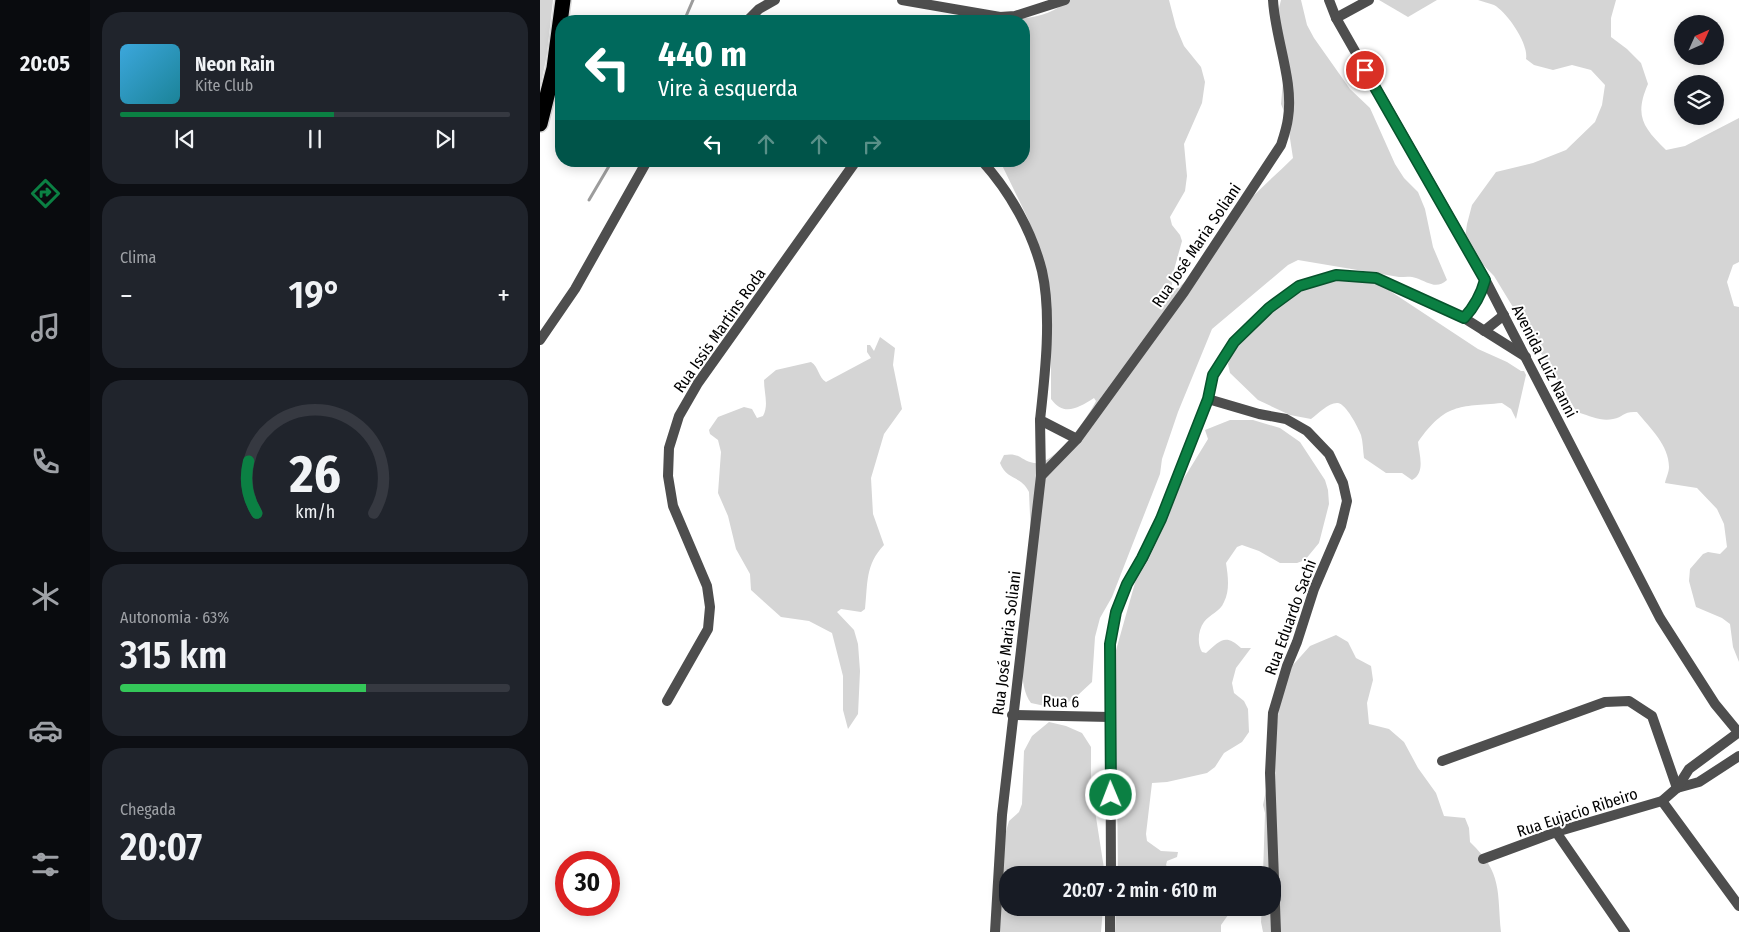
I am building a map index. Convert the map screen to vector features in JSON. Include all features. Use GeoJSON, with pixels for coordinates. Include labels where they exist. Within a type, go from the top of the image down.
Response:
{"type":"FeatureCollection","features":[{"type":"Feature","properties":{"kind":"highway"},"geometry":{"type":"LineString","coordinates":[[560,15],[562,0]]}},
{"type":"Feature","properties":{"kind":"highway"},"geometry":{"type":"LineString","coordinates":[[540,124],[555,60]]}},
{"type":"Feature","properties":{"kind":"street"},"geometry":{"type":"LineString","coordinates":[[753,15],[759,9],[775,0]]}},
{"type":"Feature","properties":{"kind":"street"},"geometry":{"type":"LineString","coordinates":[[902,0],[988,15]]}},
{"type":"Feature","properties":{"kind":"street"},"geometry":{"type":"LineString","coordinates":[[1018,15],[1065,0]]}},
{"type":"Feature","properties":{"kind":"street","name":"Rua José Maria Soliani"},"geometry":{"type":"LineString","coordinates":[[1041,476],[1077,439],[1184,292],[1282,145],[1288,119],[1289,101],[1274,19],[1273,0]]}},
{"type":"Feature","properties":{"kind":"street","name":"Avenida Luiz Nanni"},"geometry":{"type":"LineString","coordinates":[[1329,0],[1336,18],[1504,315],[1660,618],[1715,704],[1739,732]]}},
{"type":"Feature","properties":{"kind":"street"},"geometry":{"type":"LineString","coordinates":[[1336,18],[1369,0]]}},
{"type":"Feature","properties":{"kind":"street"},"geometry":{"type":"LineString","coordinates":[[540,340],[575,289],[644,167]]}},
{"type":"Feature","properties":{"kind":"street","name":"Rua Issis Martins Roda"},"geometry":{"type":"LineString","coordinates":[[667,701],[708,629],[710,607],[707,586],[673,506],[668,476],[669,448],[679,416],[698,383],[852,167]]}},
{"type":"Feature","properties":{"kind":"street"},"geometry":{"type":"LineString","coordinates":[[988,167],[995,175],[1020,214],[1034,244],[1042,272],[1046,326],[1044,385],[1040,420],[1077,439]]}},
{"type":"Feature","properties":{"kind":"street"},"geometry":{"type":"LineString","coordinates":[[1111,866],[1110,644],[1116,612],[1127,584],[1161,519],[1208,399],[1213,375],[1234,342],[1269,308],[1299,286],[1336,275],[1376,278],[1464,318],[1526,357]]}},
{"type":"Feature","properties":{"kind":"street"},"geometry":{"type":"LineString","coordinates":[[1464,318],[1474,307],[1481,294],[1485,280]]}},
{"type":"Feature","properties":{"kind":"street"},"geometry":{"type":"LineString","coordinates":[[1484,331],[1504,315]]}},
{"type":"Feature","properties":{"kind":"street","name":"Rua Eduardo Sachi"},"geometry":{"type":"LineString","coordinates":[[1208,399],[1259,414],[1286,419],[1307,430],[1329,454],[1343,483],[1347,501],[1341,526],[1314,589],[1273,713],[1270,773],[1276,932]]}},
{"type":"Feature","properties":{"kind":"street","name":"Rua José Maria Soliani"},"geometry":{"type":"LineString","coordinates":[[995,932],[1002,815],[1012,715],[1041,476],[1040,420]]}},
{"type":"Feature","properties":{"kind":"street"},"geometry":{"type":"LineString","coordinates":[[1442,761],[1605,702],[1629,701],[1652,716],[1676,788]]}},
{"type":"Feature","properties":{"kind":"street","name":"Rua 6"},"geometry":{"type":"LineString","coordinates":[[1012,715],[1110,717]]}},
{"type":"Feature","properties":{"kind":"street","name":"Rua Eujacio Ribeiro"},"geometry":{"type":"LineString","coordinates":[[1483,859],[1556,832],[1662,801],[1676,788],[1689,768],[1739,732]]}},
{"type":"Feature","properties":{"kind":"street","name":"Rua Eujacio Ribeiro"},"geometry":{"type":"LineString","coordinates":[[1676,788],[1699,782],[1739,756]]}},
{"type":"Feature","properties":{"kind":"street"},"geometry":{"type":"LineString","coordinates":[[1662,801],[1739,906]]}},
{"type":"Feature","properties":{"kind":"street"},"geometry":{"type":"LineString","coordinates":[[1556,832],[1625,932]]}},
{"type":"Feature","properties":{"kind":"street"},"geometry":{"type":"LineString","coordinates":[[1110,916],[1110,932]]}},
{"type":"Feature","properties":{"kind":"shaded area"},"geometry":{"type":"Polygon","coordinates":[[[540,0],[553,0],[547,54],[540,89],[540,0]]]}},
{"type":"Feature","properties":{"kind":"shaded area"},"geometry":{"type":"Polygon","coordinates":[[[1068,0],[1169,0],[1176,27],[1184,46],[1201,67],[1205,82],[1202,103],[1184,144],[1187,176],[1185,191],[1170,217],[1172,225],[1182,241],[1172,277],[1172,287],[1174,290],[1191,276],[1244,206],[1293,158],[1287,119],[1281,104],[1284,70],[1279,8],[1281,0],[1301,0],[1307,25],[1314,38],[1350,89],[1370,108],[1395,164],[1404,178],[1418,192],[1425,209],[1433,247],[1447,280],[1436,285],[1412,277],[1399,277],[1298,260],[1288,265],[1212,329],[1178,412],[1162,459],[1160,474],[1112,597],[1100,618],[1095,637],[1092,682],[1059,709],[1031,703],[1025,691],[1022,676],[1022,659],[1031,574],[1029,492],[1022,483],[1006,473],[1000,463],[1004,455],[1009,454],[1034,463],[1042,462],[1051,457],[1070,439],[1096,401],[1094,398],[1077,407],[1066,409],[1056,405],[1051,399],[1051,315],[1042,267],[1029,221],[1003,167],[1030,167],[1030,17],[1042,15],[1059,7],[1068,0]]]}},
{"type":"Feature","properties":{"kind":"shaded area"},"geometry":{"type":"Polygon","coordinates":[[[1379,0],[1437,0],[1408,17],[1379,0]]]}},
{"type":"Feature","properties":{"kind":"shaded area"},"geometry":{"type":"Polygon","coordinates":[[[1478,0],[1616,0],[1611,18],[1611,37],[1641,63],[1648,84],[1642,105],[1641,113],[1643,120],[1666,150],[1685,146],[1739,118],[1739,262],[1733,265],[1727,282],[1734,306],[1739,307],[1739,662],[1733,647],[1730,624],[1722,618],[1696,607],[1689,581],[1690,569],[1703,554],[1708,552],[1720,554],[1727,547],[1724,524],[1717,509],[1697,488],[1665,483],[1669,471],[1666,451],[1658,437],[1637,412],[1629,412],[1609,420],[1578,414],[1494,276],[1464,245],[1472,205],[1496,172],[1533,163],[1566,150],[1595,122],[1602,105],[1605,85],[1591,70],[1572,65],[1553,70],[1534,65],[1526,59],[1521,37],[1505,14],[1494,5],[1478,0]]]}},
{"type":"Feature","properties":{"kind":"shaded area"},"geometry":{"type":"Polygon","coordinates":[[[1347,279],[1366,280],[1384,287],[1478,349],[1524,371],[1526,375],[1516,419],[1511,409],[1502,403],[1463,407],[1445,414],[1428,429],[1418,442],[1420,468],[1419,473],[1412,480],[1402,473],[1386,473],[1364,458],[1361,435],[1351,416],[1341,404],[1331,404],[1311,419],[1290,415],[1258,400],[1230,373],[1228,364],[1232,352],[1254,323],[1307,285],[1347,279]]]}},
{"type":"Feature","properties":{"kind":"shaded area"},"geometry":{"type":"Polygon","coordinates":[[[880,337],[895,348],[893,365],[902,409],[884,434],[871,478],[873,514],[884,545],[870,567],[865,609],[861,612],[841,609],[837,612],[854,630],[858,644],[860,671],[858,714],[848,729],[843,710],[843,676],[832,633],[809,621],[781,617],[751,590],[750,574],[736,549],[728,516],[718,493],[721,452],[718,440],[710,434],[709,430],[718,417],[744,407],[752,409],[757,418],[763,416],[766,403],[764,380],[776,370],[811,362],[826,382],[871,358],[867,352],[867,345],[870,345],[874,351],[880,337]]]}},
{"type":"Feature","properties":{"kind":"shaded area"},"geometry":{"type":"Polygon","coordinates":[[[1230,420],[1253,420],[1280,428],[1300,442],[1325,480],[1329,504],[1319,543],[1305,560],[1297,563],[1280,563],[1259,551],[1242,545],[1237,547],[1226,563],[1228,583],[1226,597],[1220,608],[1206,619],[1202,625],[1199,633],[1199,645],[1202,652],[1206,653],[1223,640],[1231,641],[1241,648],[1251,648],[1236,668],[1232,683],[1234,693],[1244,701],[1248,709],[1249,732],[1242,742],[1224,753],[1215,767],[1207,773],[1167,782],[1152,783],[1146,834],[1147,841],[1161,851],[1178,852],[1177,857],[1167,861],[1167,866],[1118,866],[1116,682],[1113,661],[1140,565],[1181,483],[1208,439],[1205,430],[1230,420]]]}},
{"type":"Feature","properties":{"kind":"shaded area"},"geometry":{"type":"Polygon","coordinates":[[[1336,635],[1348,642],[1356,658],[1371,666],[1373,680],[1367,703],[1369,724],[1389,729],[1404,742],[1418,768],[1436,793],[1444,816],[1465,818],[1469,828],[1470,842],[1481,853],[1493,874],[1498,894],[1501,932],[1263,932],[1261,916],[1281,916],[1281,866],[1263,866],[1265,813],[1263,805],[1284,675],[1310,646],[1336,635]]]}},
{"type":"Feature","properties":{"kind":"shaded area"},"geometry":{"type":"Polygon","coordinates":[[[1049,722],[1066,726],[1082,733],[1091,747],[1091,785],[1104,866],[1002,866],[1005,835],[1009,821],[1019,812],[1022,804],[1024,751],[1032,736],[1049,722]]]}},
{"type":"Feature","properties":{"kind":"shaded area"},"geometry":{"type":"Polygon","coordinates":[[[999,900],[999,916],[1102,916],[1101,932],[996,932],[999,900]]]}},
{"type":"Feature","properties":{"kind":"shaded area"},"geometry":{"type":"Polygon","coordinates":[[[1116,916],[1227,916],[1221,925],[1221,932],[1115,932],[1116,916]]]}},
{"type":"Feature","properties":{"kind":"waterway"},"geometry":{"type":"LineString","coordinates":[[687,15],[693,0]]}},
{"type":"Feature","properties":{"kind":"waterway"},"geometry":{"type":"LineString","coordinates":[[589,200],[608,167]]}},
{"type":"Feature","properties":{"kind":"route"},"geometry":{"type":"LineString","coordinates":[[1111,795],[1110,644],[1116,612],[1127,584],[1161,519],[1208,399],[1213,375],[1234,342],[1269,308],[1299,286],[1336,275],[1376,278],[1464,318],[1474,307],[1481,294],[1485,280],[1365,70]]}}]}
